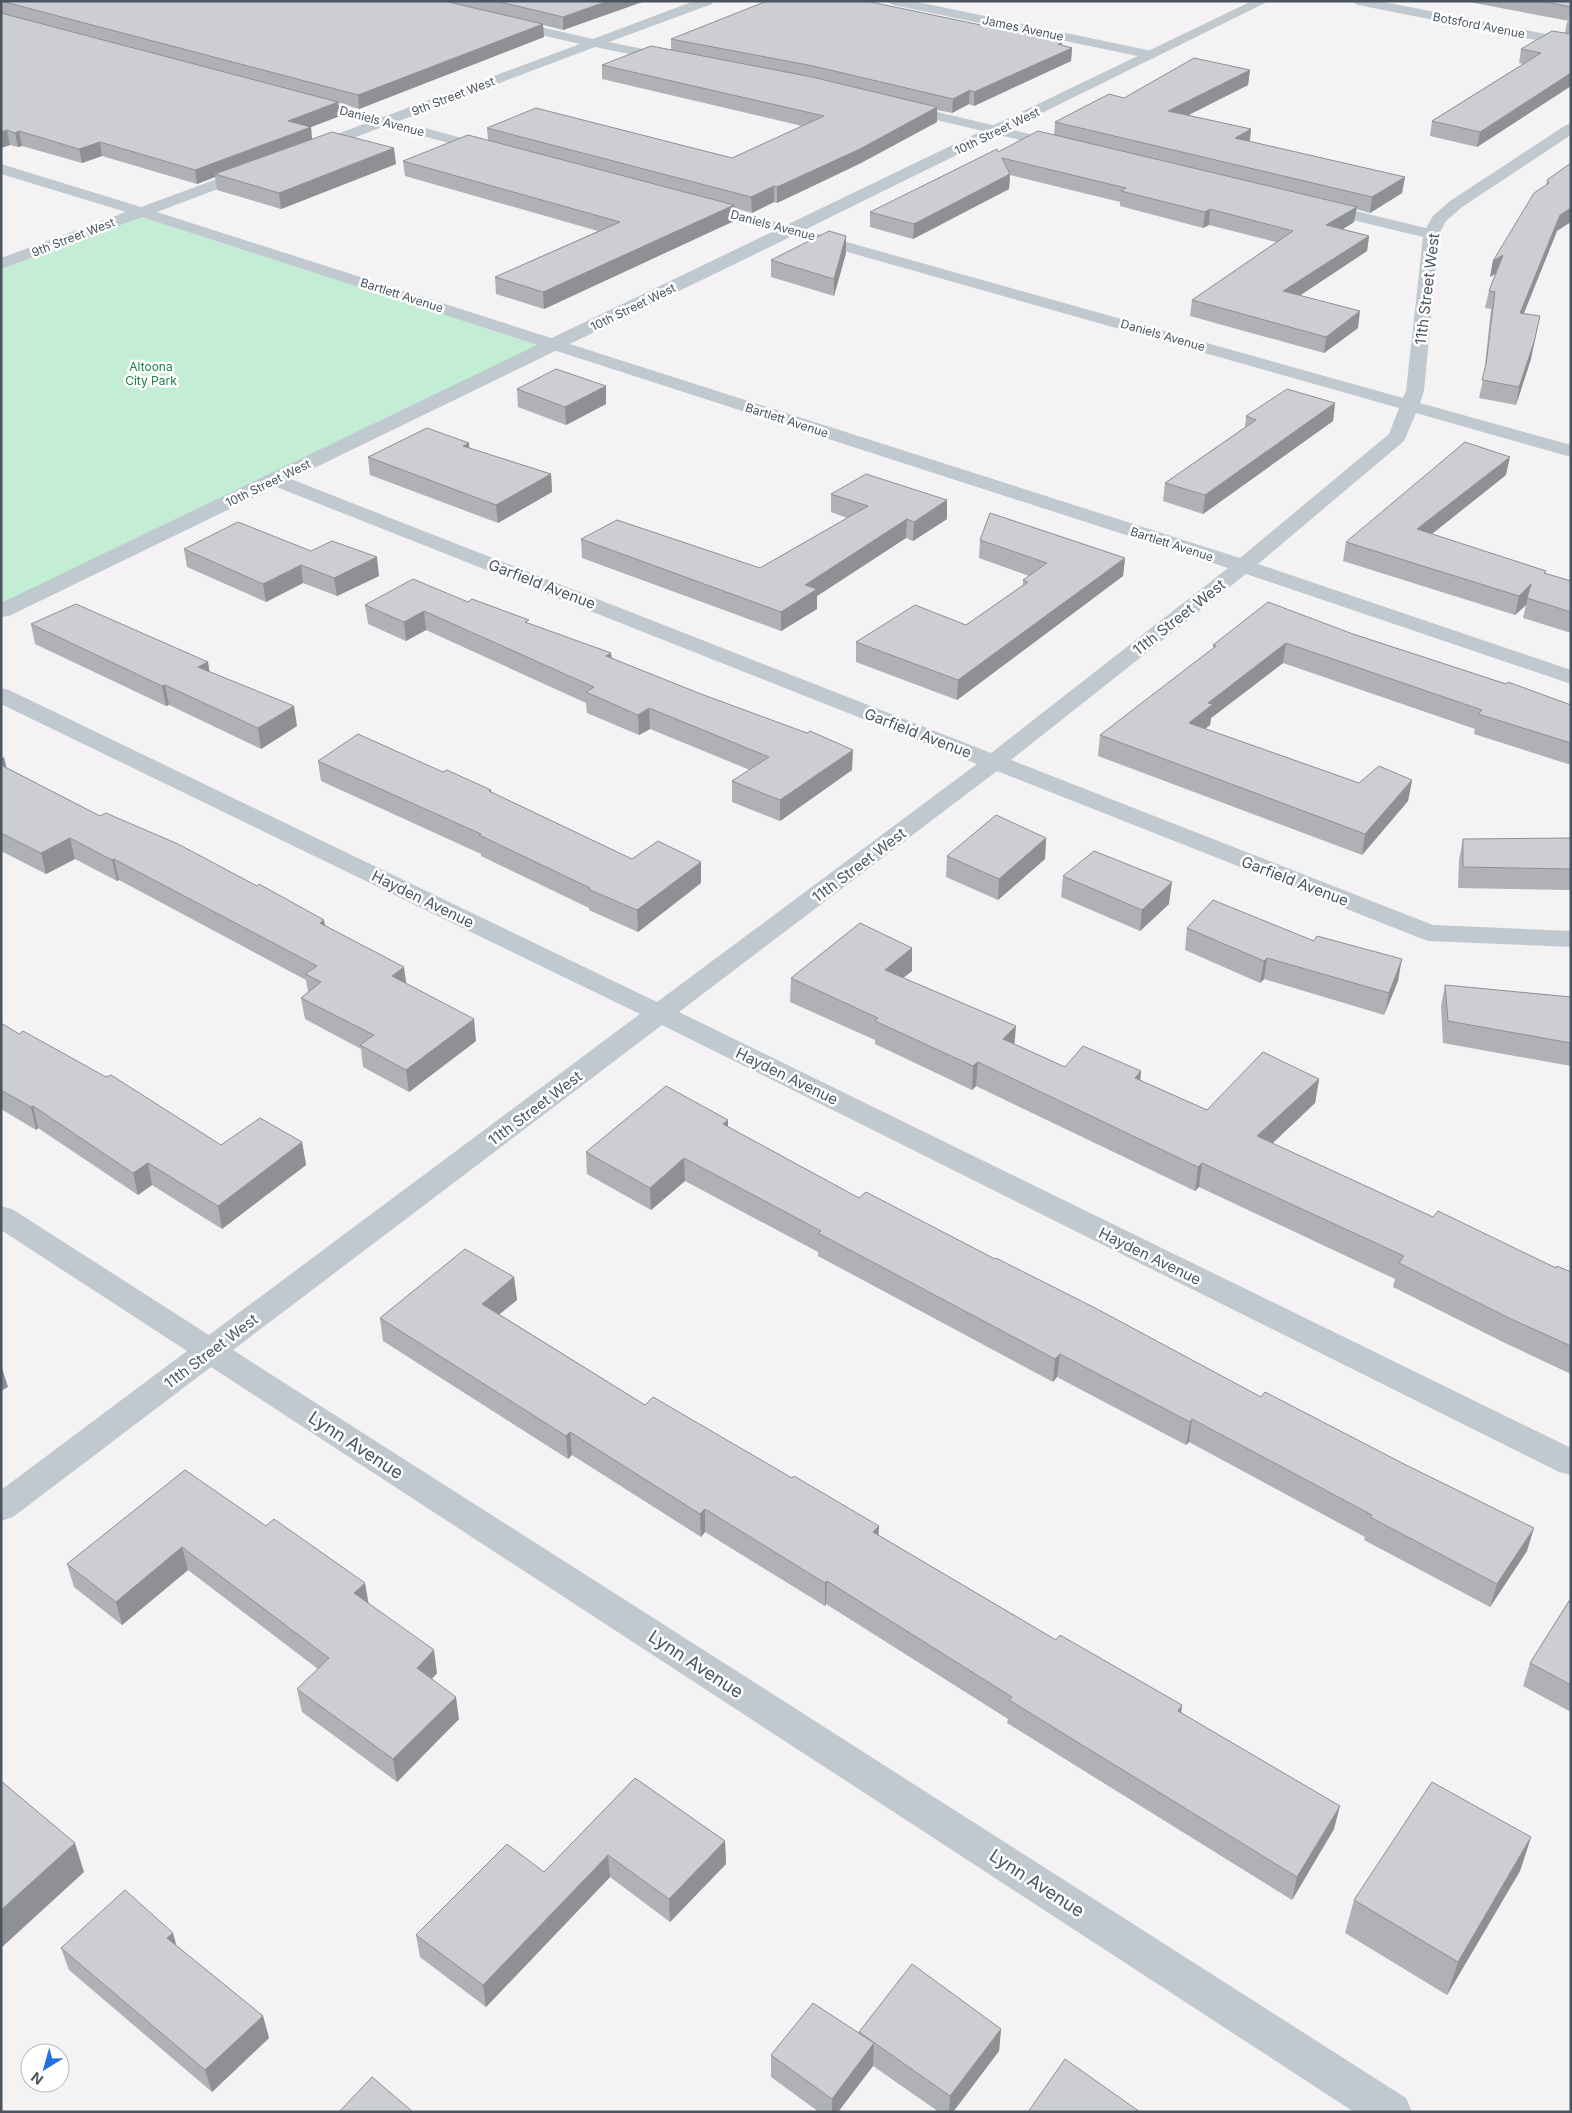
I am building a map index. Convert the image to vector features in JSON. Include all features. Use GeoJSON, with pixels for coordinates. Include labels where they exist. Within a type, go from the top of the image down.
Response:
{"type":"FeatureCollection","features":[{"type":"Feature","properties":{"kind":"street","name":"9th Street West"},"geometry":{"type":"LineString","coordinates":[[299,153],[708,1]]}},
{"type":"Feature","properties":{"kind":"street","name":"James Avenue"},"geometry":{"type":"LineString","coordinates":[[893,1],[1152,55]]}},
{"type":"Feature","properties":{"kind":"street","name":"10th Street West"},"geometry":{"type":"LineString","coordinates":[[1,611],[792,231],[1263,1]]}},
{"type":"Feature","properties":{"kind":"street","name":"Botsford Avenue"},"geometry":{"type":"LineString","coordinates":[[1358,1],[1571,43]]}},
{"type":"Feature","properties":{"kind":"street"},"geometry":{"type":"LineString","coordinates":[[489,19],[592,43],[685,61]]}},
{"type":"Feature","properties":{"kind":"street","name":"Daniels Avenue"},"geometry":{"type":"LineString","coordinates":[[286,96],[501,153]]}},
{"type":"Feature","properties":{"kind":"street"},"geometry":{"type":"LineString","coordinates":[[888,104],[1076,149]]}},
{"type":"Feature","properties":{"kind":"street","name":"11th Street West"},"geometry":{"type":"LineString","coordinates":[[1,1508],[994,762],[1242,566],[1397,437],[1415,391],[1431,234],[1439,219],[1456,204],[1571,128]]}},
{"type":"Feature","properties":{"kind":"street","name":"9th Street West"},"geometry":{"type":"LineString","coordinates":[[1,264],[262,167]]}},
{"type":"Feature","properties":{"kind":"street","name":"Bartlett Avenue"},"geometry":{"type":"LineString","coordinates":[[1,169],[142,212],[1242,566],[1571,677]]}},
{"type":"Feature","properties":{"kind":"street","name":"Daniels Avenue"},"geometry":{"type":"LineString","coordinates":[[683,201],[1571,451]]}},
{"type":"Feature","properties":{"kind":"street"},"geometry":{"type":"LineString","coordinates":[[1306,204],[1431,234]]}},
{"type":"Feature","properties":{"kind":"street","name":"Garfield Avenue"},"geometry":{"type":"LineString","coordinates":[[276,480],[1429,934],[1571,939]]}},
{"type":"Feature","properties":{"kind":"street","name":"Hayden Avenue"},"geometry":{"type":"LineString","coordinates":[[1,695],[661,1014],[1571,1463]]}},
{"type":"Feature","properties":{"kind":"street","name":"Lynn Avenue"},"geometry":{"type":"LineString","coordinates":[[1,1216],[1391,2112]]}},
{"type":"Feature","properties":{"kind":"green space","name":"Altoona City Park"},"geometry":{"type":"Polygon","coordinates":[[[142,212],[555,345],[1,611],[1,264],[142,212]]]}},
{"type":"Feature","properties":{"kind":"building"},"geometry":{"type":"Polygon","coordinates":[[[1,1],[444,1],[543,24],[358,95],[1,1]]]}},
{"type":"Feature","properties":{"kind":"building"},"geometry":{"type":"Polygon","coordinates":[[[496,1],[608,1],[563,17],[496,1]]]}},
{"type":"Feature","properties":{"kind":"building"},"geometry":{"type":"Polygon","coordinates":[[[767,1],[866,1],[1062,42],[1058,44],[1072,48],[974,92],[970,90],[953,99],[813,66],[671,39],[767,1]]]}},
{"type":"Feature","properties":{"kind":"building"},"geometry":{"type":"Polygon","coordinates":[[[1542,1],[1571,1],[1571,7],[1542,1]]]}},
{"type":"Feature","properties":{"kind":"building"},"geometry":{"type":"Polygon","coordinates":[[[1,13],[338,102],[288,121],[311,127],[195,170],[100,142],[79,149],[19,131],[15,133],[7,130],[1,132],[1,13]]]}},
{"type":"Feature","properties":{"kind":"building"},"geometry":{"type":"Polygon","coordinates":[[[1552,31],[1571,34],[1571,73],[1480,132],[1432,121],[1541,53],[1521,49],[1552,31]]]}},
{"type":"Feature","properties":{"kind":"building"},"geometry":{"type":"Polygon","coordinates":[[[651,46],[812,77],[937,107],[860,149],[751,197],[487,128],[536,108],[732,158],[824,116],[602,65],[651,46]]]}},
{"type":"Feature","properties":{"kind":"building"},"geometry":{"type":"Polygon","coordinates":[[[1194,58],[1250,70],[1168,111],[1251,129],[1235,138],[1405,177],[1372,197],[1055,122],[1109,94],[1124,98],[1194,58]]]}},
{"type":"Feature","properties":{"kind":"building"},"geometry":{"type":"Polygon","coordinates":[[[1038,131],[1357,207],[1326,225],[1369,236],[1283,291],[1360,311],[1326,337],[1192,300],[1293,231],[1210,209],[1205,212],[1121,191],[1126,188],[1002,158],[1010,174],[914,224],[870,212],[997,149],[998,152],[1038,131]]]}},
{"type":"Feature","properties":{"kind":"building"},"geometry":{"type":"Polygon","coordinates":[[[332,132],[394,148],[279,193],[215,174],[332,132]]]}},
{"type":"Feature","properties":{"kind":"building"},"geometry":{"type":"Polygon","coordinates":[[[468,135],[734,205],[543,292],[495,277],[620,222],[403,161],[468,135]]]}},
{"type":"Feature","properties":{"kind":"building"},"geometry":{"type":"Polygon","coordinates":[[[1571,163],[1571,208],[1560,215],[1520,313],[1540,316],[1534,342],[1519,387],[1482,380],[1486,364],[1495,292],[1489,291],[1503,255],[1493,261],[1534,193],[1549,183],[1547,180],[1571,163]]]}},
{"type":"Feature","properties":{"kind":"building"},"geometry":{"type":"Polygon","coordinates":[[[829,231],[846,236],[834,279],[771,260],[829,231]]]}},
{"type":"Feature","properties":{"kind":"building"},"geometry":{"type":"Polygon","coordinates":[[[556,369],[606,386],[565,407],[517,389],[556,369]]]}},
{"type":"Feature","properties":{"kind":"building"},"geometry":{"type":"Polygon","coordinates":[[[1287,389],[1335,403],[1205,495],[1165,483],[1256,420],[1246,416],[1287,389]]]}},
{"type":"Feature","properties":{"kind":"building"},"geometry":{"type":"Polygon","coordinates":[[[427,428],[469,443],[463,446],[551,474],[496,505],[368,457],[427,428]]]}},
{"type":"Feature","properties":{"kind":"building"},"geometry":{"type":"Polygon","coordinates":[[[1465,442],[1510,457],[1417,529],[1571,581],[1571,612],[1527,598],[1531,584],[1519,596],[1346,542],[1465,442]]]}},
{"type":"Feature","properties":{"kind":"building"},"geometry":{"type":"Polygon","coordinates":[[[866,474],[947,500],[914,522],[907,519],[805,585],[817,589],[781,612],[581,539],[617,520],[760,568],[868,506],[831,494],[866,474]]]}},
{"type":"Feature","properties":{"kind":"building"},"geometry":{"type":"Polygon","coordinates":[[[990,513],[1125,558],[958,680],[856,642],[915,605],[966,625],[1028,582],[1023,580],[1047,563],[980,540],[990,513]]]}},
{"type":"Feature","properties":{"kind":"building"},"geometry":{"type":"Polygon","coordinates":[[[238,522],[311,551],[332,541],[377,557],[334,578],[301,565],[263,584],[184,549],[238,522]]]}},
{"type":"Feature","properties":{"kind":"building"},"geometry":{"type":"Polygon","coordinates":[[[413,579],[468,602],[472,599],[529,620],[525,622],[611,653],[606,656],[701,694],[807,733],[810,731],[853,750],[780,800],[732,781],[769,757],[649,708],[638,715],[586,692],[594,687],[424,611],[404,622],[365,605],[413,579]]]}},
{"type":"Feature","properties":{"kind":"building"},"geometry":{"type":"Polygon","coordinates":[[[1268,602],[1353,634],[1506,684],[1508,682],[1571,705],[1571,743],[1478,714],[1482,710],[1286,643],[1208,703],[1213,704],[1189,723],[1359,783],[1379,766],[1412,780],[1365,834],[1100,735],[1216,646],[1213,645],[1268,602]]]}},
{"type":"Feature","properties":{"kind":"building"},"geometry":{"type":"Polygon","coordinates":[[[76,604],[208,662],[198,667],[294,706],[258,728],[165,685],[162,686],[31,624],[76,604]]]}},
{"type":"Feature","properties":{"kind":"building"},"geometry":{"type":"Polygon","coordinates":[[[358,734],[443,772],[447,770],[491,790],[489,791],[632,859],[658,841],[701,862],[637,910],[588,889],[590,888],[479,835],[481,834],[318,761],[358,734]]]}},
{"type":"Feature","properties":{"kind":"building"},"geometry":{"type":"Polygon","coordinates":[[[1,765],[100,816],[106,813],[178,844],[257,886],[259,884],[324,920],[320,923],[404,967],[392,976],[474,1019],[406,1070],[360,1045],[374,1035],[301,998],[321,982],[305,974],[317,966],[114,859],[112,860],[70,838],[41,853],[1,833],[1,765]]]}},
{"type":"Feature","properties":{"kind":"building"},"geometry":{"type":"Polygon","coordinates":[[[996,815],[1046,838],[999,879],[947,856],[996,815]]]}},
{"type":"Feature","properties":{"kind":"building"},"geometry":{"type":"Polygon","coordinates":[[[1571,838],[1571,869],[1463,867],[1463,839],[1571,838]]]}},
{"type":"Feature","properties":{"kind":"building"},"geometry":{"type":"Polygon","coordinates":[[[1094,851],[1172,882],[1142,910],[1063,876],[1094,851]]]}},
{"type":"Feature","properties":{"kind":"building"},"geometry":{"type":"Polygon","coordinates":[[[1213,900],[1314,941],[1317,936],[1402,959],[1389,993],[1267,958],[1264,961],[1187,928],[1213,900]]]}},
{"type":"Feature","properties":{"kind":"building"},"geometry":{"type":"Polygon","coordinates":[[[860,923],[912,948],[885,970],[1016,1026],[1003,1039],[1065,1067],[1083,1046],[1141,1071],[1135,1078],[1207,1110],[1263,1052],[1319,1079],[1257,1136],[1433,1217],[1438,1211],[1556,1268],[1557,1266],[1571,1272],[1571,1346],[1511,1319],[1399,1263],[1404,1256],[1202,1163],[1198,1167],[978,1062],[973,1066],[875,1021],[878,1018],[791,978],[860,923]]]}},
{"type":"Feature","properties":{"kind":"building"},"geometry":{"type":"Polygon","coordinates":[[[1445,985],[1571,997],[1571,1043],[1448,1021],[1445,985]]]}},
{"type":"Feature","properties":{"kind":"building"},"geometry":{"type":"Polygon","coordinates":[[[1,1023],[19,1034],[23,1031],[106,1077],[111,1075],[221,1145],[260,1118],[302,1142],[218,1206],[148,1163],[133,1173],[33,1106],[31,1107],[1,1090],[1,1023]]]}},
{"type":"Feature","properties":{"kind":"building"},"geometry":{"type":"Polygon","coordinates":[[[666,1086],[728,1120],[723,1124],[859,1198],[866,1192],[1099,1310],[1261,1397],[1265,1392],[1404,1464],[1534,1528],[1497,1584],[1192,1419],[1190,1422],[1060,1354],[1055,1359],[818,1233],[821,1231],[684,1158],[650,1188],[586,1152],[666,1086]]]}},
{"type":"Feature","properties":{"kind":"building"},"geometry":{"type":"Polygon","coordinates":[[[465,1249],[514,1277],[482,1304],[645,1405],[653,1397],[792,1478],[794,1476],[879,1526],[873,1532],[1056,1640],[1060,1635],[1182,1705],[1178,1711],[1340,1806],[1297,1877],[1009,1700],[1012,1697],[827,1581],[825,1583],[705,1509],[700,1514],[570,1432],[566,1436],[380,1318],[465,1249]]]}},
{"type":"Feature","properties":{"kind":"building"},"geometry":{"type":"Polygon","coordinates":[[[185,1470],[266,1526],[274,1519],[365,1583],[354,1593],[434,1650],[417,1668],[456,1697],[393,1759],[297,1689],[329,1658],[182,1547],[116,1602],[67,1564],[185,1470]]]}},
{"type":"Feature","properties":{"kind":"building"},"geometry":{"type":"Polygon","coordinates":[[[1571,1598],[1571,1685],[1530,1663],[1571,1598]]]}},
{"type":"Feature","properties":{"kind":"building"},"geometry":{"type":"Polygon","coordinates":[[[635,1778],[725,1841],[669,1899],[608,1855],[483,1985],[416,1935],[507,1844],[544,1872],[635,1778]]]}},
{"type":"Feature","properties":{"kind":"building"},"geometry":{"type":"Polygon","coordinates":[[[1,1781],[75,1843],[1,1910],[1,1781]]]}},
{"type":"Feature","properties":{"kind":"building"},"geometry":{"type":"Polygon","coordinates":[[[1432,1782],[1531,1837],[1458,1962],[1354,1900],[1432,1782]]]}},
{"type":"Feature","properties":{"kind":"building"},"geometry":{"type":"Polygon","coordinates":[[[125,1890],[173,1933],[167,1938],[263,2016],[205,2070],[61,1948],[125,1890]]]}},
{"type":"Feature","properties":{"kind":"building"},"geometry":{"type":"Polygon","coordinates":[[[912,1964],[1001,2029],[950,2096],[859,2032],[912,1964]]]}},
{"type":"Feature","properties":{"kind":"building"},"geometry":{"type":"Polygon","coordinates":[[[813,2003],[874,2043],[832,2099],[771,2055],[813,2003]]]}},
{"type":"Feature","properties":{"kind":"building"},"geometry":{"type":"Polygon","coordinates":[[[1065,2059],[1140,2112],[1028,2112],[1065,2059]]]}},
{"type":"Feature","properties":{"kind":"building"},"geometry":{"type":"Polygon","coordinates":[[[372,2077],[413,2112],[339,2112],[372,2077]]]}}]}
